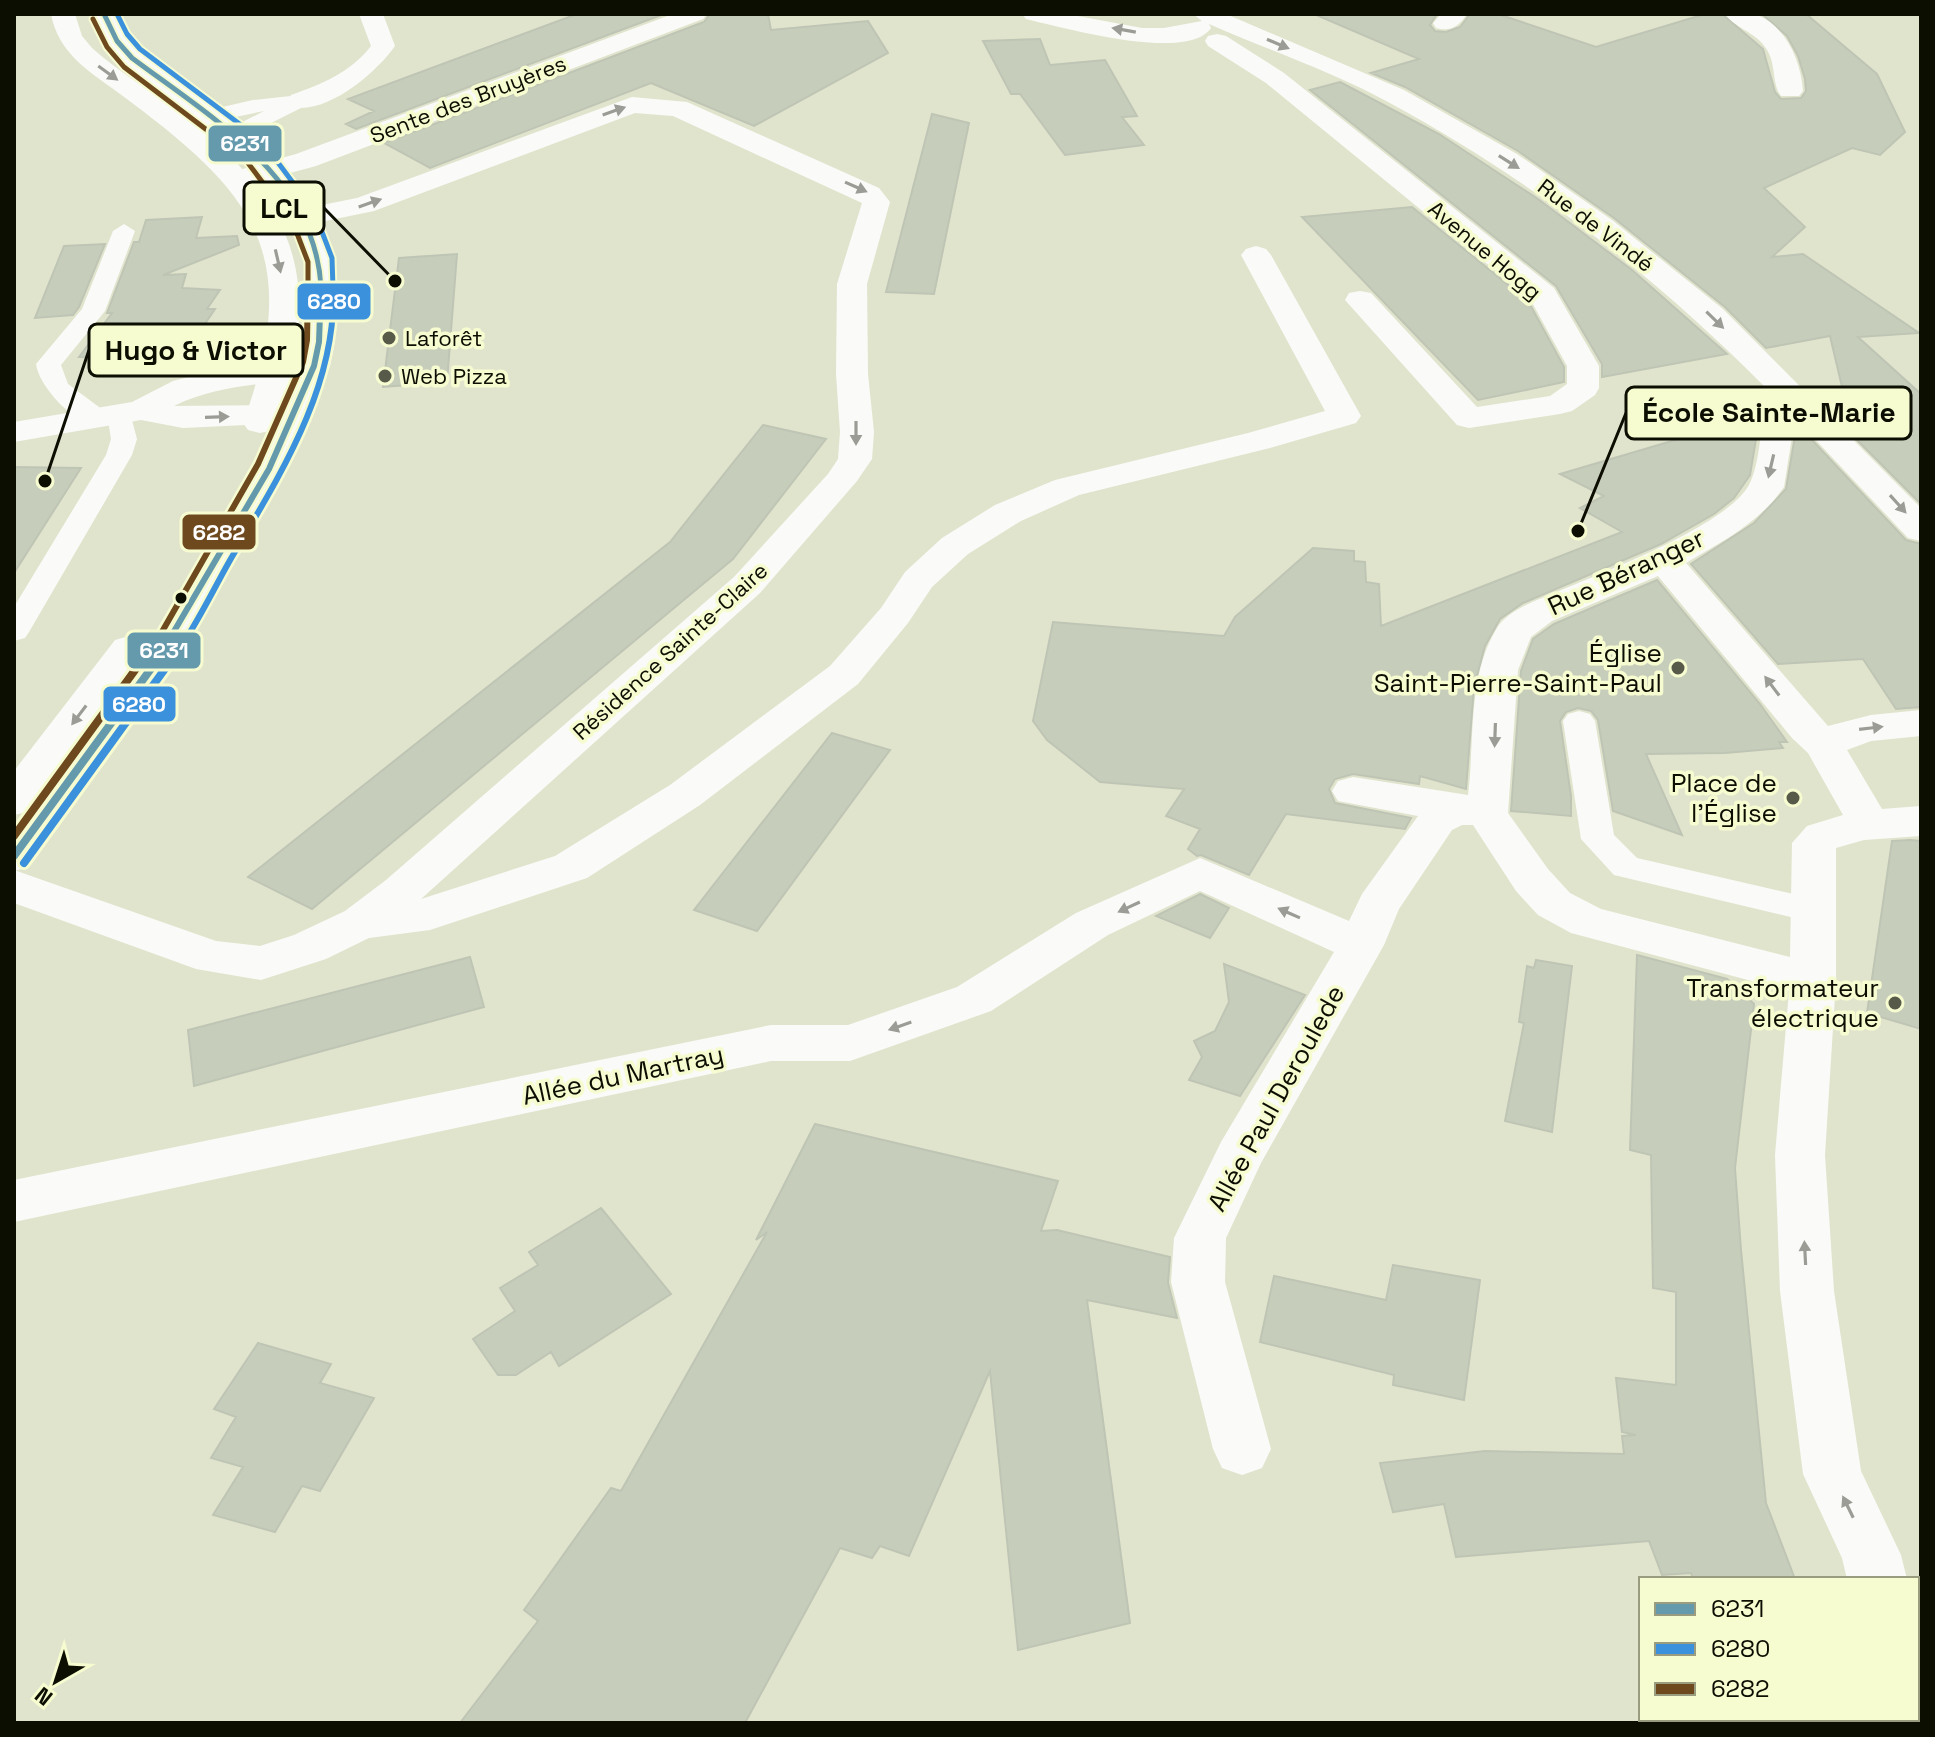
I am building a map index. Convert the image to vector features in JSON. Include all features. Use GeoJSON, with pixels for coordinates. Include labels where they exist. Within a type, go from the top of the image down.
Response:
{"type":"FeatureCollection","features":[{"type":"Feature","properties":{"kind":"street"},"geometry":{"type":"LineString","coordinates":[[14,801],[132,645],[243,468],[314,366],[322,299],[320,260],[304,217],[272,170],[254,150],[205,129],[89,59],[70,42],[63,14]]}},
{"type":"Feature","properties":{"kind":"street"},"geometry":{"type":"LineString","coordinates":[[14,856],[169,644],[269,469],[279,415],[280,368],[288,302],[267,224],[205,129],[117,41],[104,14]]}},
{"type":"Feature","properties":{"kind":"street"},"geometry":{"type":"LineString","coordinates":[[300,101],[349,82],[370,66],[383,46],[371,14]]}},
{"type":"Feature","properties":{"kind":"street","name":"Sente des Bruyères"},"geometry":{"type":"LineString","coordinates":[[238,179],[272,170],[695,14]]}},
{"type":"Feature","properties":{"kind":"street"},"geometry":{"type":"LineString","coordinates":[[1034,14],[1159,36],[1186,36],[1202,19]]}},
{"type":"Feature","properties":{"kind":"street"},"geometry":{"type":"LineString","coordinates":[[1737,14],[1776,41],[1784,53],[1790,91]]}},
{"type":"Feature","properties":{"kind":"street","name":"Avenue Hogg"},"geometry":{"type":"LineString","coordinates":[[1202,19],[1543,294],[1583,366],[1583,388],[1560,404],[1469,418],[1360,300]]}},
{"type":"Feature","properties":{"kind":"street","name":"Rue de Vindé"},"geometry":{"type":"LineString","coordinates":[[1202,19],[1395,95],[1507,160],[1602,226],[1700,306],[1881,485],[1921,530]]}},
{"type":"Feature","properties":{"kind":"street","name":"Résidence Sainte-Claire"},"geometry":{"type":"LineString","coordinates":[[14,886],[212,957],[261,963],[310,947],[361,922],[414,881],[747,585],[840,481],[855,459],[857,432],[852,374],[852,284],[876,202],[869,194],[691,114],[654,104],[632,105],[364,205],[267,224]]}},
{"type":"Feature","properties":{"kind":"street","name":"Résidence Sainte-Claire"},"geometry":{"type":"LineString","coordinates":[[361,922],[430,914],[571,867],[685,795],[844,675],[895,615],[918,580],[955,546],[1008,513],[1067,487],[1258,441],[1344,416],[1256,255]]}},
{"type":"Feature","properties":{"kind":"street"},"geometry":{"type":"LineString","coordinates":[[14,432],[119,414],[185,388],[280,368],[314,366]]}},
{"type":"Feature","properties":{"kind":"street","name":"Rue Béranger"},"geometry":{"type":"LineString","coordinates":[[1477,812],[1494,752],[1498,670],[1514,631],[1539,613],[1664,560],[1737,518],[1766,487],[1776,442],[1782,389]]}},
{"type":"Feature","properties":{"kind":"street"},"geometry":{"type":"LineString","coordinates":[[119,414],[183,418],[279,415]]}},
{"type":"Feature","properties":{"kind":"street"},"geometry":{"type":"LineString","coordinates":[[1664,560],[1806,729],[1824,745],[1870,825]]}},
{"type":"Feature","properties":{"kind":"street"},"geometry":{"type":"LineString","coordinates":[[1824,745],[1852,731],[1921,723]]}},
{"type":"Feature","properties":{"kind":"street"},"geometry":{"type":"LineString","coordinates":[[1353,791],[1477,812],[1554,904],[1587,922],[1813,980]]}},
{"type":"Feature","properties":{"kind":"street","name":"Allée Paul Deroulede"},"geometry":{"type":"LineString","coordinates":[[1242,1449],[1198,1282],[1200,1238],[1239,1156],[1361,945],[1378,905],[1437,820],[1450,812],[1477,812]]}},
{"type":"Feature","properties":{"kind":"street"},"geometry":{"type":"LineString","coordinates":[[1876,1577],[1871,1555],[1832,1474],[1807,1291],[1800,1155],[1813,980],[1814,843],[1821,834],[1870,825],[1921,821]]}},
{"type":"Feature","properties":{"kind":"street","name":"Allée du Martray"},"geometry":{"type":"LineString","coordinates":[[14,1201],[771,1043],[850,1043],[974,999],[1092,924],[1200,873],[1361,945]]}},
{"type":"Feature","properties":{"kind":"lane"},"geometry":{"type":"LineString","coordinates":[[205,129],[300,101]]}},
{"type":"Feature","properties":{"kind":"lane"},"geometry":{"type":"LineString","coordinates":[[205,129],[300,101]]}},
{"type":"Feature","properties":{"kind":"lane"},"geometry":{"type":"LineString","coordinates":[[14,632],[119,455],[124,439],[119,414],[57,388],[49,378],[48,364],[93,311],[124,231]]}},
{"type":"Feature","properties":{"kind":"lane"},"geometry":{"type":"LineString","coordinates":[[1579,721],[1598,839],[1626,867],[1812,910]]}},
{"type":"Feature","properties":{"kind":"building"},"geometry":{"type":"Polygon","coordinates":[[[577,14],[664,14],[356,129],[346,124],[374,111],[348,99],[577,14]]]}},
{"type":"Feature","properties":{"kind":"building"},"geometry":{"type":"Polygon","coordinates":[[[710,14],[768,14],[771,30],[868,21],[888,53],[754,126],[651,83],[430,168],[384,143],[704,22],[710,14]]]}},
{"type":"Feature","properties":{"kind":"building"},"geometry":{"type":"Polygon","coordinates":[[[1314,14],[1437,14],[1430,25],[1435,31],[1446,32],[1460,27],[1470,14],[1498,14],[1596,47],[1705,14],[1722,14],[1763,49],[1775,92],[1781,99],[1801,98],[1806,91],[1805,79],[1798,56],[1787,36],[1762,14],[1806,14],[1877,74],[1905,132],[1880,155],[1852,148],[1764,188],[1805,227],[1772,257],[1803,254],[1919,333],[1858,337],[1921,394],[1921,504],[1816,399],[1843,391],[1830,336],[1766,348],[1725,307],[1614,218],[1518,151],[1405,87],[1371,73],[1419,59],[1314,14]]]}},
{"type":"Feature","properties":{"kind":"building"},"geometry":{"type":"Polygon","coordinates":[[[1040,39],[1050,65],[1105,60],[1137,116],[1122,117],[1144,145],[1065,155],[1020,94],[1011,94],[983,41],[1040,39]]]}},
{"type":"Feature","properties":{"kind":"building"},"geometry":{"type":"Polygon","coordinates":[[[1340,82],[1439,134],[1538,199],[1632,270],[1727,354],[1602,377],[1602,364],[1556,286],[1310,90],[1340,82]]]}},
{"type":"Feature","properties":{"kind":"building"},"geometry":{"type":"Polygon","coordinates":[[[932,114],[969,123],[934,294],[886,292],[932,114]]]}},
{"type":"Feature","properties":{"kind":"building"},"geometry":{"type":"Polygon","coordinates":[[[1412,207],[1528,301],[1564,367],[1564,382],[1478,400],[1302,217],[1412,207]]]}},
{"type":"Feature","properties":{"kind":"building"},"geometry":{"type":"Polygon","coordinates":[[[202,217],[196,238],[237,236],[239,245],[163,275],[186,274],[182,288],[220,290],[207,309],[215,309],[182,358],[79,357],[112,313],[107,313],[134,242],[139,242],[146,220],[202,217]]]}},
{"type":"Feature","properties":{"kind":"building"},"geometry":{"type":"Polygon","coordinates":[[[105,244],[73,315],[35,318],[64,246],[105,244]]]}},
{"type":"Feature","properties":{"kind":"building"},"geometry":{"type":"Polygon","coordinates":[[[457,254],[447,382],[383,387],[399,258],[457,254]]]}},
{"type":"Feature","properties":{"kind":"building"},"geometry":{"type":"Polygon","coordinates":[[[1760,415],[1750,475],[1734,498],[1714,514],[1661,544],[1523,603],[1500,619],[1485,646],[1474,687],[1466,789],[1420,776],[1419,784],[1353,774],[1335,779],[1329,789],[1335,803],[1411,818],[1405,829],[1286,814],[1249,875],[1197,856],[1188,849],[1200,829],[1166,816],[1184,789],[1100,782],[1047,740],[1033,721],[1053,622],[1224,636],[1235,617],[1313,548],[1354,551],[1354,561],[1365,562],[1366,582],[1379,584],[1381,626],[1622,532],[1580,508],[1604,496],[1560,474],[1760,415]]]}},
{"type":"Feature","properties":{"kind":"building"},"geometry":{"type":"Polygon","coordinates":[[[1797,424],[1906,540],[1921,544],[1921,707],[1896,709],[1863,659],[1778,664],[1691,564],[1754,523],[1786,489],[1797,424]]]}},
{"type":"Feature","properties":{"kind":"building"},"geometry":{"type":"Polygon","coordinates":[[[763,425],[826,439],[733,559],[312,909],[248,877],[670,542],[763,425]]]}},
{"type":"Feature","properties":{"kind":"building"},"geometry":{"type":"Polygon","coordinates":[[[14,467],[81,468],[14,573],[14,467]]]}},
{"type":"Feature","properties":{"kind":"building"},"geometry":{"type":"Polygon","coordinates":[[[1657,580],[1760,704],[1787,742],[1779,742],[1783,748],[1725,753],[1646,754],[1682,835],[1613,811],[1598,720],[1591,711],[1578,708],[1566,712],[1560,721],[1571,816],[1511,811],[1521,671],[1533,639],[1554,624],[1657,580]]]}},
{"type":"Feature","properties":{"kind":"building"},"geometry":{"type":"Polygon","coordinates":[[[832,733],[890,750],[757,931],[694,910],[832,733]]]}},
{"type":"Feature","properties":{"kind":"building"},"geometry":{"type":"Polygon","coordinates":[[[1892,841],[1921,841],[1921,1029],[1867,1013],[1892,841]]]}},
{"type":"Feature","properties":{"kind":"building"},"geometry":{"type":"Polygon","coordinates":[[[1200,894],[1229,908],[1210,938],[1156,916],[1200,894]]]}},
{"type":"Feature","properties":{"kind":"building"},"geometry":{"type":"Polygon","coordinates":[[[1637,955],[1727,979],[1754,1004],[1735,1168],[1766,1503],[1794,1577],[1692,1577],[1691,1573],[1662,1575],[1649,1541],[1456,1557],[1444,1504],[1393,1512],[1380,1463],[1485,1451],[1624,1454],[1622,1436],[1636,1435],[1622,1432],[1616,1378],[1676,1385],[1676,1292],[1653,1288],[1651,1155],[1630,1150],[1637,955]]]}},
{"type":"Feature","properties":{"kind":"building"},"geometry":{"type":"Polygon","coordinates":[[[470,957],[484,1007],[194,1086],[188,1030],[470,957]]]}},
{"type":"Feature","properties":{"kind":"building"},"geometry":{"type":"Polygon","coordinates":[[[1536,960],[1572,966],[1552,1132],[1505,1121],[1524,1023],[1519,1022],[1527,966],[1534,968],[1536,960]]]}},
{"type":"Feature","properties":{"kind":"building"},"geometry":{"type":"Polygon","coordinates":[[[1224,964],[1305,995],[1240,1096],[1189,1080],[1202,1057],[1194,1041],[1215,1031],[1229,1002],[1224,964]]]}},
{"type":"Feature","properties":{"kind":"building"},"geometry":{"type":"Polygon","coordinates":[[[815,1124],[1058,1181],[1041,1231],[1057,1230],[1170,1257],[1168,1283],[1177,1318],[1087,1300],[1130,1623],[1018,1650],[990,1371],[909,1556],[880,1546],[872,1558],[840,1548],[745,1723],[460,1723],[538,1621],[524,1610],[611,1488],[621,1491],[767,1232],[756,1240],[815,1124]]]}},
{"type":"Feature","properties":{"kind":"building"},"geometry":{"type":"Polygon","coordinates":[[[601,1208],[671,1294],[559,1366],[551,1352],[516,1375],[498,1375],[473,1339],[515,1311],[500,1288],[538,1265],[529,1252],[601,1208]]]}},
{"type":"Feature","properties":{"kind":"building"},"geometry":{"type":"Polygon","coordinates":[[[1393,1265],[1480,1280],[1464,1400],[1393,1385],[1394,1375],[1260,1342],[1274,1276],[1386,1300],[1393,1265]]]}},
{"type":"Feature","properties":{"kind":"building"},"geometry":{"type":"Polygon","coordinates":[[[258,1343],[331,1364],[320,1383],[374,1398],[320,1491],[302,1486],[275,1532],[213,1515],[243,1467],[211,1458],[236,1417],[214,1409],[258,1343]]]}},
{"type":"Feature","properties":{"kind":"transit line","name":"6231"},"geometry":{"type":"LineString","coordinates":[[14,856],[169,644],[269,469],[314,366],[319,342],[322,299],[320,260],[304,217],[254,150],[132,58],[117,41],[104,14]]}},
{"type":"Feature","properties":{"kind":"transit line","name":"6280"},"geometry":{"type":"LineString","coordinates":[[24,863],[179,650],[280,474],[325,371],[331,344],[334,300],[332,258],[314,211],[262,141],[140,49],[127,34],[117,14]]}},
{"type":"Feature","properties":{"kind":"transit line","name":"6282"},"geometry":{"type":"LineString","coordinates":[[14,836],[159,637],[258,464],[303,362],[307,340],[308,262],[293,223],[245,159],[124,67],[107,47],[93,19]]}},
{"type":"Feature","properties":{"kind":"place","name":"LCL"},"geometry":{"type":"Point","coordinates":[395,281]}},
{"type":"Feature","properties":{"kind":"place","name":"Laforêt"},"geometry":{"type":"Point","coordinates":[389,338]}},
{"type":"Feature","properties":{"kind":"place","name":"Web Pizza"},"geometry":{"type":"Point","coordinates":[385,376]}},
{"type":"Feature","properties":{"kind":"place","name":"Hugo & Victor"},"geometry":{"type":"Point","coordinates":[45,481]}},
{"type":"Feature","properties":{"kind":"place","name":"École Sainte-Marie"},"geometry":{"type":"Point","coordinates":[1578,531]}},
{"type":"Feature","properties":{"kind":"place","name":"Église Saint-Pierre-Saint-Paul"},"geometry":{"type":"Point","coordinates":[1678,668]}},
{"type":"Feature","properties":{"kind":"place","name":"Place de l'Église"},"geometry":{"type":"Point","coordinates":[1793,798]}},
{"type":"Feature","properties":{"kind":"place","name":"Transformateur électrique"},"geometry":{"type":"Point","coordinates":[1895,1003]}}]}
